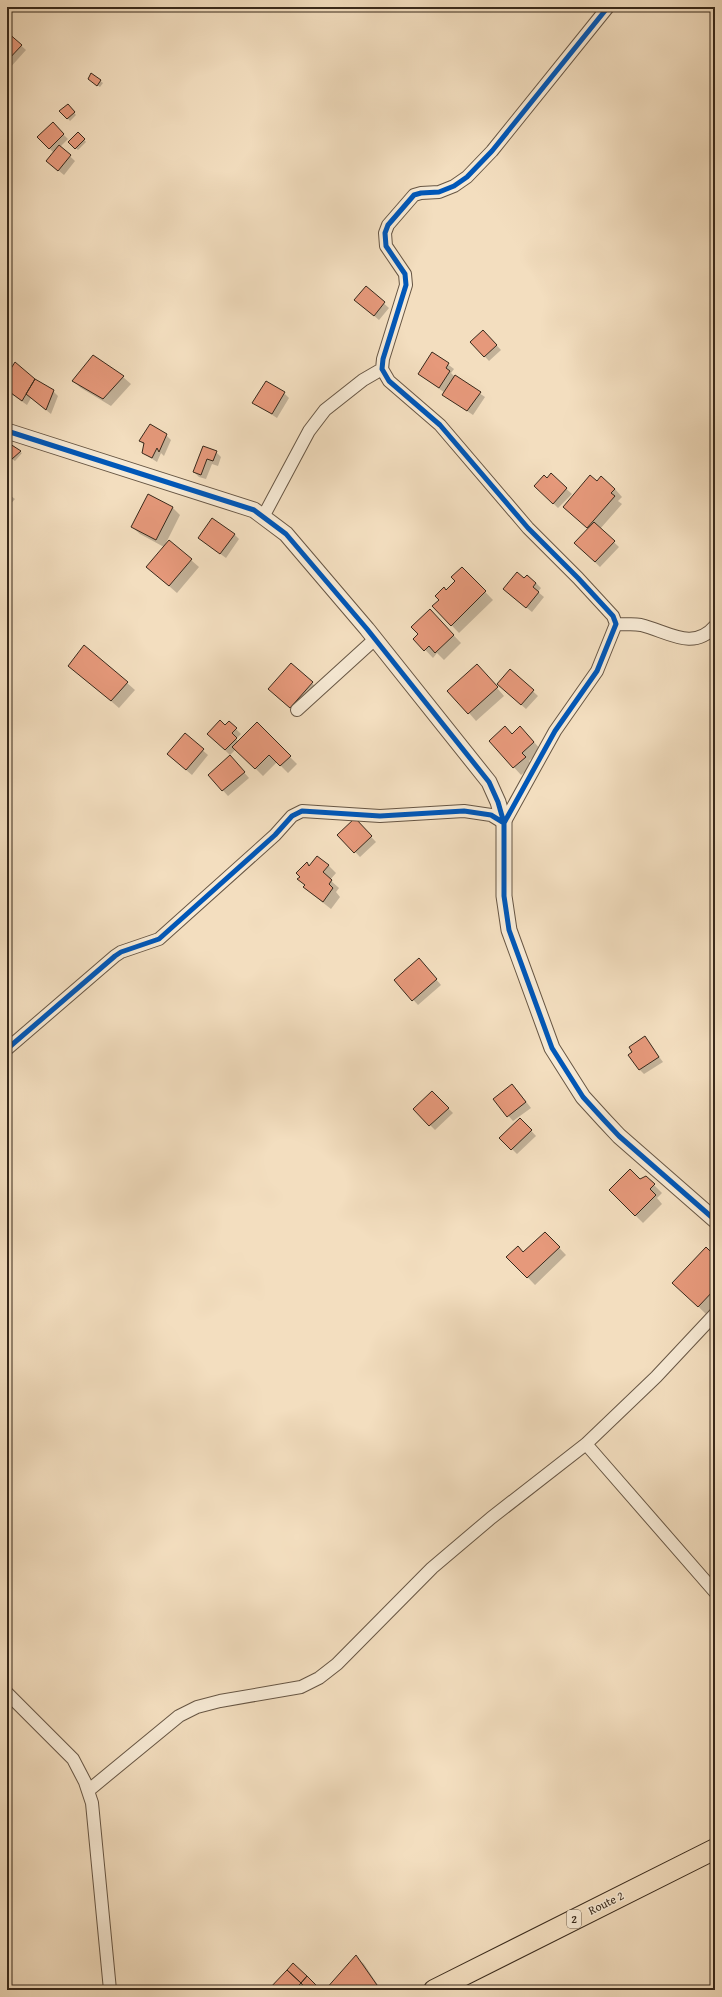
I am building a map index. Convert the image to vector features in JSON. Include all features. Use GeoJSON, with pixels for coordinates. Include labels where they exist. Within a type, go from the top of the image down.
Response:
{"type":"FeatureCollection","features":[{"type":"Feature","properties":{"kind":"highway","name":"Route 2"},"geometry":{"type":"LineString","coordinates":[[434,1990],[715,1849]]}},
{"type":"Feature","properties":{"kind":"street"},"geometry":{"type":"LineString","coordinates":[[504,823],[555,732],[597,671],[616,624],[613,616],[578,578],[528,528],[440,425],[389,381],[382,369],[383,359],[406,280],[405,274],[386,246],[386,233],[388,225],[414,195],[439,192],[454,186],[467,177],[492,151],[608,7]]}},
{"type":"Feature","properties":{"kind":"street"},"geometry":{"type":"LineString","coordinates":[[263,517],[309,431],[321,416],[363,380],[382,369]]}},
{"type":"Feature","properties":{"kind":"street"},"geometry":{"type":"LineString","coordinates":[[7,430],[254,510],[286,534],[375,639],[489,782],[498,802],[504,823],[504,896],[506,918],[513,943],[552,1048],[583,1097],[619,1136],[715,1220]]}},
{"type":"Feature","properties":{"kind":"street"},"geometry":{"type":"LineString","coordinates":[[616,624],[641,625],[688,639],[700,638],[715,626]]}},
{"type":"Feature","properties":{"kind":"street"},"geometry":{"type":"LineString","coordinates":[[297,710],[375,639]]}},
{"type":"Feature","properties":{"kind":"street"},"geometry":{"type":"LineString","coordinates":[[7,1049],[115,956],[121,952],[159,939],[275,835],[288,820],[297,813],[310,811],[380,816],[464,811],[491,815],[504,823]]}},
{"type":"Feature","properties":{"kind":"street"},"geometry":{"type":"LineString","coordinates":[[89,1790],[179,1716],[197,1707],[220,1701],[301,1687],[319,1678],[337,1664],[432,1568],[491,1518],[586,1444],[656,1377],[715,1314]]}},
{"type":"Feature","properties":{"kind":"street"},"geometry":{"type":"LineString","coordinates":[[586,1444],[715,1592]]}},
{"type":"Feature","properties":{"kind":"street"},"geometry":{"type":"LineString","coordinates":[[7,1693],[73,1759],[89,1790],[92,1803],[110,1990]]}},
{"type":"Feature","properties":{"kind":"building"},"geometry":{"type":"Polygon","coordinates":[[[7,32],[22,45],[7,61],[7,32]]]}},
{"type":"Feature","properties":{"kind":"building"},"geometry":{"type":"Polygon","coordinates":[[[91,73],[101,80],[97,86],[88,79],[91,73]]]}},
{"type":"Feature","properties":{"kind":"building"},"geometry":{"type":"Polygon","coordinates":[[[68,104],[75,112],[67,119],[59,111],[68,104]]]}},
{"type":"Feature","properties":{"kind":"building"},"geometry":{"type":"Polygon","coordinates":[[[53,122],[64,134],[49,149],[37,137],[53,122]]]}},
{"type":"Feature","properties":{"kind":"building"},"geometry":{"type":"Polygon","coordinates":[[[78,132],[85,139],[75,149],[68,142],[78,132]]]}},
{"type":"Feature","properties":{"kind":"building"},"geometry":{"type":"Polygon","coordinates":[[[59,145],[71,155],[58,171],[46,161],[59,145]]]}},
{"type":"Feature","properties":{"kind":"building"},"geometry":{"type":"Polygon","coordinates":[[[366,286],[385,302],[374,316],[354,300],[366,286]]]}},
{"type":"Feature","properties":{"kind":"building"},"geometry":{"type":"Polygon","coordinates":[[[483,330],[497,345],[484,357],[470,342],[483,330]]]}},
{"type":"Feature","properties":{"kind":"building"},"geometry":{"type":"Polygon","coordinates":[[[432,352],[449,363],[446,368],[450,371],[439,388],[418,374],[432,352]]]}},
{"type":"Feature","properties":{"kind":"building"},"geometry":{"type":"Polygon","coordinates":[[[93,355],[124,376],[103,399],[72,381],[93,355]]]}},
{"type":"Feature","properties":{"kind":"building"},"geometry":{"type":"Polygon","coordinates":[[[15,362],[35,379],[22,401],[7,390],[7,375],[15,362]]]}},
{"type":"Feature","properties":{"kind":"building"},"geometry":{"type":"Polygon","coordinates":[[[455,375],[481,392],[467,411],[442,395],[455,375]]]}},
{"type":"Feature","properties":{"kind":"building"},"geometry":{"type":"Polygon","coordinates":[[[35,379],[54,390],[46,410],[26,394],[35,379]]]}},
{"type":"Feature","properties":{"kind":"building"},"geometry":{"type":"Polygon","coordinates":[[[266,381],[285,392],[272,414],[252,403],[266,381]]]}},
{"type":"Feature","properties":{"kind":"building"},"geometry":{"type":"Polygon","coordinates":[[[150,424],[167,434],[159,452],[157,448],[152,458],[142,453],[144,443],[139,441],[150,424]]]}},
{"type":"Feature","properties":{"kind":"building"},"geometry":{"type":"Polygon","coordinates":[[[7,442],[21,451],[12,459],[7,456],[7,442]]]}},
{"type":"Feature","properties":{"kind":"building"},"geometry":{"type":"Polygon","coordinates":[[[203,446],[217,451],[213,461],[207,459],[201,475],[193,472],[203,446]]]}},
{"type":"Feature","properties":{"kind":"building"},"geometry":{"type":"Polygon","coordinates":[[[551,473],[567,488],[553,504],[534,486],[544,475],[547,478],[551,473]]]}},
{"type":"Feature","properties":{"kind":"building"},"geometry":{"type":"Polygon","coordinates":[[[590,475],[597,481],[601,476],[615,489],[611,493],[615,496],[587,528],[563,507],[590,475]]]}},
{"type":"Feature","properties":{"kind":"building"},"geometry":{"type":"Polygon","coordinates":[[[148,494],[173,507],[156,540],[131,527],[148,494]]]}},
{"type":"Feature","properties":{"kind":"building"},"geometry":{"type":"Polygon","coordinates":[[[212,518],[235,534],[220,554],[198,538],[212,518]]]}},
{"type":"Feature","properties":{"kind":"building"},"geometry":{"type":"Polygon","coordinates":[[[594,522],[615,541],[595,562],[574,543],[594,522]]]}},
{"type":"Feature","properties":{"kind":"building"},"geometry":{"type":"Polygon","coordinates":[[[169,540],[192,559],[169,586],[146,567],[169,540]]]}},
{"type":"Feature","properties":{"kind":"building"},"geometry":{"type":"Polygon","coordinates":[[[462,567],[486,591],[451,626],[432,606],[439,600],[435,596],[444,587],[446,590],[455,581],[451,577],[462,567]]]}},
{"type":"Feature","properties":{"kind":"building"},"geometry":{"type":"Polygon","coordinates":[[[517,572],[524,578],[527,575],[536,583],[533,587],[539,592],[526,608],[503,589],[517,572]]]}},
{"type":"Feature","properties":{"kind":"building"},"geometry":{"type":"Polygon","coordinates":[[[430,609],[454,635],[435,653],[429,646],[424,651],[413,639],[418,634],[411,627],[430,609]]]}},
{"type":"Feature","properties":{"kind":"building"},"geometry":{"type":"Polygon","coordinates":[[[84,645],[128,682],[111,701],[68,666],[84,645]]]}},
{"type":"Feature","properties":{"kind":"building"},"geometry":{"type":"Polygon","coordinates":[[[291,663],[313,682],[290,708],[268,689],[291,663]]]}},
{"type":"Feature","properties":{"kind":"building"},"geometry":{"type":"Polygon","coordinates":[[[477,664],[498,687],[468,714],[447,691],[477,664]]]}},
{"type":"Feature","properties":{"kind":"building"},"geometry":{"type":"Polygon","coordinates":[[[510,669],[534,690],[521,705],[497,684],[510,669]]]}},
{"type":"Feature","properties":{"kind":"building"},"geometry":{"type":"Polygon","coordinates":[[[220,720],[225,725],[229,721],[237,728],[232,733],[237,738],[225,750],[207,734],[220,720]]]}},
{"type":"Feature","properties":{"kind":"building"},"geometry":{"type":"Polygon","coordinates":[[[257,722],[291,756],[280,766],[269,755],[255,769],[232,747],[257,722]]]}},
{"type":"Feature","properties":{"kind":"building"},"geometry":{"type":"Polygon","coordinates":[[[505,726],[512,734],[520,726],[534,742],[522,753],[526,757],[513,768],[489,741],[505,726]]]}},
{"type":"Feature","properties":{"kind":"building"},"geometry":{"type":"Polygon","coordinates":[[[185,733],[204,749],[186,770],[167,754],[185,733]]]}},
{"type":"Feature","properties":{"kind":"building"},"geometry":{"type":"Polygon","coordinates":[[[230,755],[245,772],[222,791],[208,775],[230,755]]]}},
{"type":"Feature","properties":{"kind":"building"},"geometry":{"type":"Polygon","coordinates":[[[355,818],[372,836],[354,853],[337,835],[355,818]]]}},
{"type":"Feature","properties":{"kind":"building"},"geometry":{"type":"Polygon","coordinates":[[[317,856],[329,865],[323,872],[332,880],[329,884],[333,888],[323,902],[303,887],[305,885],[297,879],[300,877],[296,873],[307,862],[309,866],[317,856]]]}},
{"type":"Feature","properties":{"kind":"building"},"geometry":{"type":"Polygon","coordinates":[[[419,958],[437,979],[412,1001],[394,980],[419,958]]]}},
{"type":"Feature","properties":{"kind":"building"},"geometry":{"type":"Polygon","coordinates":[[[645,1036],[659,1057],[639,1070],[628,1055],[632,1052],[629,1047],[645,1036]]]}},
{"type":"Feature","properties":{"kind":"building"},"geometry":{"type":"Polygon","coordinates":[[[512,1084],[526,1102],[507,1117],[493,1099],[512,1084]]]}},
{"type":"Feature","properties":{"kind":"building"},"geometry":{"type":"Polygon","coordinates":[[[432,1091],[449,1108],[429,1126],[413,1109],[432,1091]]]}},
{"type":"Feature","properties":{"kind":"building"},"geometry":{"type":"Polygon","coordinates":[[[520,1118],[532,1130],[511,1150],[499,1138],[520,1118]]]}},
{"type":"Feature","properties":{"kind":"building"},"geometry":{"type":"Polygon","coordinates":[[[630,1169],[640,1179],[646,1176],[655,1184],[650,1189],[656,1195],[635,1216],[609,1190],[630,1169]]]}},
{"type":"Feature","properties":{"kind":"building"},"geometry":{"type":"Polygon","coordinates":[[[545,1232],[560,1247],[527,1278],[506,1257],[518,1246],[523,1252],[545,1232]]]}},
{"type":"Feature","properties":{"kind":"building"},"geometry":{"type":"Polygon","coordinates":[[[706,1247],[715,1256],[715,1289],[698,1307],[672,1283],[706,1247]]]}},
{"type":"Feature","properties":{"kind":"building"},"geometry":{"type":"Polygon","coordinates":[[[356,1955],[377,1985],[369,1990],[325,1990],[356,1955]]]}},
{"type":"Feature","properties":{"kind":"building"},"geometry":{"type":"Polygon","coordinates":[[[293,1963],[307,1976],[301,1983],[287,1970],[293,1963]]]}},
{"type":"Feature","properties":{"kind":"building"},"geometry":{"type":"Polygon","coordinates":[[[287,1970],[301,1983],[294,1990],[268,1990],[287,1970]]]}},
{"type":"Feature","properties":{"kind":"building"},"geometry":{"type":"Polygon","coordinates":[[[307,1976],[321,1990],[307,1990],[301,1983],[307,1976]]]}},
{"type":"Feature","properties":{"kind":"cycle path"},"geometry":{"type":"LineString","coordinates":[[7,1049],[115,956],[121,952],[159,939],[275,835],[292,816],[302,811],[380,816],[464,811],[491,815],[504,823],[555,731],[597,671],[616,624],[613,616],[578,578],[528,528],[440,425],[389,381],[382,369],[383,359],[406,285],[405,274],[386,246],[385,233],[388,225],[414,195],[439,192],[454,186],[467,177],[492,151],[608,7]]}},
{"type":"Feature","properties":{"kind":"cycle path"},"geometry":{"type":"LineString","coordinates":[[7,431],[254,510],[286,534],[367,629],[489,782],[498,802],[504,823],[504,896],[509,930],[552,1048],[583,1097],[619,1136],[715,1220]]}}]}
